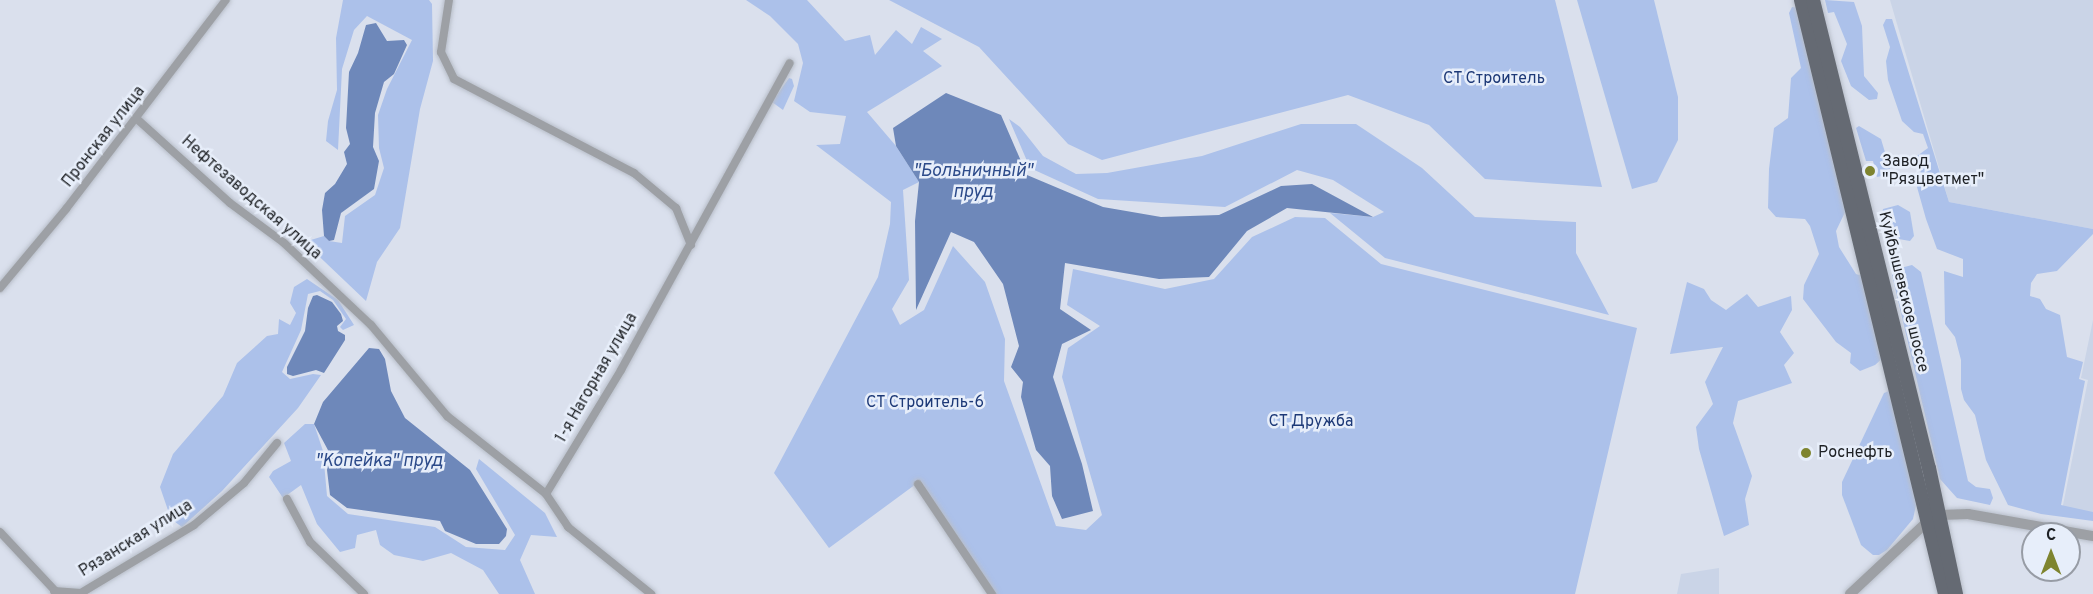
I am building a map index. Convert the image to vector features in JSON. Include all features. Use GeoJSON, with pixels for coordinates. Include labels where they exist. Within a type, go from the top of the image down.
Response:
{"type":"FeatureCollection","features":[{"type":"Feature","properties":{"kind":"main road","name":"Куйбышевское шоссе"},"geometry":{"type":"LineString","coordinates":[[1801,0],[1934,518],[1956,594]]}},
{"type":"Feature","properties":{"kind":"main road","name":"Куйбышевское шоссе"},"geometry":{"type":"LineString","coordinates":[[1813,0],[1934,518],[1945,594]]}},
{"type":"Feature","properties":{"kind":"street","name":"Пронская улица"},"geometry":{"type":"LineString","coordinates":[[0,288],[137,119],[226,0]]}},
{"type":"Feature","properties":{"kind":"street"},"geometry":{"type":"LineString","coordinates":[[448,0],[441,52],[454,79],[634,173],[676,208],[691,244]]}},
{"type":"Feature","properties":{"kind":"street","name":"1-я Нагорная улица"},"geometry":{"type":"LineString","coordinates":[[546,494],[621,370],[790,63]]}},
{"type":"Feature","properties":{"kind":"street","name":"Нефтезаводская улица"},"geometry":{"type":"LineString","coordinates":[[137,119],[230,203],[284,243],[371,326],[447,416],[546,494]]}},
{"type":"Feature","properties":{"kind":"street","name":"Рязанская улица"},"geometry":{"type":"LineString","coordinates":[[0,532],[54,593],[81,593],[194,525],[244,483],[277,443]]}},
{"type":"Feature","properties":{"kind":"street"},"geometry":{"type":"LineString","coordinates":[[918,484],[992,594]]}},
{"type":"Feature","properties":{"kind":"street"},"geometry":{"type":"LineString","coordinates":[[546,494],[568,527],[651,594]]}},
{"type":"Feature","properties":{"kind":"street"},"geometry":{"type":"LineString","coordinates":[[287,499],[310,542],[364,594]]}},
{"type":"Feature","properties":{"kind":"street"},"geometry":{"type":"LineString","coordinates":[[1850,594],[1934,518],[1968,514],[2093,536]]}},
{"type":"Feature","properties":{"kind":"shaded area"},"geometry":{"type":"Polygon","coordinates":[[[1890,0],[2093,0],[2093,229],[1949,202],[1890,0]]]}},
{"type":"Feature","properties":{"kind":"shaded area"},"geometry":{"type":"Polygon","coordinates":[[[2093,320],[2093,517],[2062,510],[2088,380],[2081,378],[2093,320]]]}},
{"type":"Feature","properties":{"kind":"shaded area"},"geometry":{"type":"Polygon","coordinates":[[[1719,568],[1719,594],[1677,594],[1681,574],[1719,568]]]}},
{"type":"Feature","properties":{"kind":"green space"},"geometry":{"type":"Polygon","coordinates":[[[343,0],[429,0],[432,4],[433,61],[420,109],[400,228],[377,262],[366,301],[304,242],[324,236],[329,241],[342,243],[345,216],[375,195],[384,168],[379,148],[378,115],[387,89],[412,40],[367,16],[354,30],[342,69],[338,150],[326,141],[328,121],[337,90],[336,38],[343,0]]]}},
{"type":"Feature","properties":{"kind":"green space","name":"СТ Дружба"},"geometry":{"type":"Polygon","coordinates":[[[746,0],[807,0],[845,41],[870,35],[875,55],[896,30],[912,44],[921,27],[942,39],[923,51],[942,66],[867,112],[896,146],[919,182],[903,190],[909,280],[892,309],[900,325],[924,310],[953,246],[985,282],[1005,339],[1004,381],[1056,526],[1086,530],[1102,515],[1062,377],[1068,348],[1100,326],[1067,305],[1073,269],[1165,289],[1214,279],[1252,237],[1295,217],[1325,218],[1381,264],[1637,328],[1575,594],[992,594],[916,484],[829,548],[774,473],[878,277],[890,224],[891,202],[816,145],[840,144],[846,116],[810,112],[794,101],[803,63],[798,44],[770,16],[746,0]]]}},
{"type":"Feature","properties":{"kind":"green space","name":"СТ Строитель"},"geometry":{"type":"Polygon","coordinates":[[[889,0],[1555,0],[1602,187],[1485,179],[1429,125],[1348,95],[1102,160],[1068,144],[979,47],[889,0]]]}},
{"type":"Feature","properties":{"kind":"green space"},"geometry":{"type":"Polygon","coordinates":[[[1577,0],[1654,0],[1678,97],[1678,140],[1657,182],[1632,189],[1577,0]]]}},
{"type":"Feature","properties":{"kind":"green space"},"geometry":{"type":"Polygon","coordinates":[[[1825,0],[1854,2],[1862,26],[1864,76],[1878,93],[1877,99],[1869,100],[1851,86],[1841,61],[1847,44],[1834,12],[1828,13],[1825,0]]]}},
{"type":"Feature","properties":{"kind":"green space"},"geometry":{"type":"Polygon","coordinates":[[[1792,7],[1798,8],[1847,208],[1836,231],[1839,247],[1856,274],[1865,277],[1885,356],[1875,365],[1860,371],[1850,363],[1851,353],[1836,342],[1803,299],[1804,285],[1819,254],[1810,226],[1805,219],[1776,217],[1768,208],[1769,169],[1774,128],[1788,118],[1791,78],[1801,68],[1789,13],[1792,7]]]}},
{"type":"Feature","properties":{"kind":"green space"},"geometry":{"type":"Polygon","coordinates":[[[1886,19],[1892,19],[1949,202],[2093,229],[2093,234],[2057,271],[2037,274],[2031,283],[2030,296],[2040,299],[2046,309],[2060,315],[2067,357],[2083,362],[2079,379],[2085,381],[2061,505],[2093,512],[2093,521],[2041,514],[2008,505],[1986,460],[1975,415],[1964,400],[1961,389],[1961,360],[1955,337],[1945,324],[1944,271],[1963,277],[1963,259],[1937,249],[1926,219],[1917,187],[1921,170],[1917,156],[1928,148],[1923,134],[1914,132],[1902,121],[1888,80],[1886,61],[1890,47],[1883,25],[1886,19]]]}},
{"type":"Feature","properties":{"kind":"green space"},"geometry":{"type":"Polygon","coordinates":[[[789,78],[792,79],[794,86],[783,110],[772,102],[789,78]]]}},
{"type":"Feature","properties":{"kind":"green space"},"geometry":{"type":"Polygon","coordinates":[[[1009,119],[1020,127],[1043,156],[1076,174],[1107,173],[1202,156],[1301,124],[1356,124],[1422,168],[1475,217],[1576,222],[1576,253],[1609,315],[1385,258],[1330,213],[1373,217],[1384,212],[1333,180],[1297,170],[1225,207],[1098,199],[1030,168],[1009,119]]]}},
{"type":"Feature","properties":{"kind":"green space"},"geometry":{"type":"Polygon","coordinates":[[[1859,126],[1881,139],[1890,169],[1886,175],[1877,177],[1873,161],[1866,161],[1856,128],[1859,126]]]}},
{"type":"Feature","properties":{"kind":"green space"},"geometry":{"type":"Polygon","coordinates":[[[1898,205],[1910,212],[1914,236],[1910,241],[1887,237],[1882,215],[1883,209],[1898,205]]]}},
{"type":"Feature","properties":{"kind":"green space"},"geometry":{"type":"Polygon","coordinates":[[[1912,265],[1921,272],[1968,481],[1976,487],[1990,489],[1993,498],[1990,505],[1957,498],[1940,479],[1892,275],[1893,270],[1912,265]]]}},
{"type":"Feature","properties":{"kind":"green space"},"geometry":{"type":"Polygon","coordinates":[[[307,279],[338,300],[354,325],[343,330],[340,327],[346,319],[333,300],[320,291],[308,294],[301,330],[282,372],[290,379],[313,374],[321,375],[298,408],[222,491],[182,527],[171,519],[160,487],[173,454],[223,396],[237,363],[267,336],[278,334],[279,319],[290,325],[296,313],[290,303],[294,287],[307,279]]]}},
{"type":"Feature","properties":{"kind":"green space"},"geometry":{"type":"Polygon","coordinates":[[[1687,282],[1704,289],[1711,300],[1726,310],[1747,294],[1758,307],[1791,296],[1792,310],[1780,332],[1794,353],[1784,365],[1792,383],[1738,401],[1733,423],[1752,476],[1745,499],[1749,525],[1724,536],[1699,449],[1696,427],[1713,404],[1705,382],[1723,347],[1670,354],[1687,282]]]}},
{"type":"Feature","properties":{"kind":"green space"},"geometry":{"type":"Polygon","coordinates":[[[1889,391],[1917,501],[1913,519],[1887,550],[1879,555],[1873,555],[1861,545],[1842,495],[1842,482],[1884,393],[1889,391]]]}},
{"type":"Feature","properties":{"kind":"green space"},"geometry":{"type":"Polygon","coordinates":[[[305,424],[314,424],[323,451],[327,496],[348,514],[435,527],[466,547],[505,550],[515,535],[476,469],[479,459],[545,513],[557,537],[531,535],[520,560],[535,594],[499,594],[483,570],[451,553],[423,561],[394,555],[380,545],[376,530],[357,535],[355,548],[340,552],[317,524],[301,485],[283,498],[269,477],[273,471],[291,461],[284,443],[305,424]]]}},
{"type":"Feature","properties":{"kind":"water"},"geometry":{"type":"Polygon","coordinates":[[[376,23],[387,41],[404,40],[407,45],[394,74],[384,82],[375,113],[373,147],[379,161],[374,189],[341,213],[334,240],[329,241],[324,236],[322,210],[325,193],[335,184],[347,164],[344,152],[350,144],[346,128],[349,72],[358,53],[366,25],[376,23]]]}},
{"type":"Feature","properties":{"kind":"water","name":"\"Больничный\" пруд"},"geometry":{"type":"Polygon","coordinates":[[[946,93],[1001,115],[1027,175],[1103,207],[1161,217],[1219,215],[1281,186],[1312,184],[1373,217],[1287,208],[1247,231],[1209,277],[1159,279],[1065,263],[1060,309],[1091,330],[1062,344],[1053,377],[1082,464],[1093,511],[1062,519],[1052,496],[1050,466],[1036,450],[1021,397],[1023,382],[1011,367],[1019,346],[1003,284],[974,242],[951,232],[916,310],[915,221],[919,182],[896,146],[893,128],[946,93]]]}},
{"type":"Feature","properties":{"kind":"water"},"geometry":{"type":"Polygon","coordinates":[[[317,295],[332,302],[341,314],[343,321],[337,326],[338,331],[345,335],[345,340],[324,373],[316,370],[293,376],[287,374],[287,367],[305,331],[308,308],[313,296],[317,295]]]}},
{"type":"Feature","properties":{"kind":"water","name":"\"Копейка\" пруд"},"geometry":{"type":"Polygon","coordinates":[[[369,348],[379,349],[385,359],[391,391],[405,418],[470,470],[507,529],[506,536],[499,544],[476,544],[445,531],[440,521],[347,508],[330,495],[327,470],[329,452],[314,424],[323,402],[369,348]]]}},
{"type":"Feature","properties":{"kind":"place","name":"Завод \"Рязцветмет\""},"geometry":{"type":"Point","coordinates":[1870,171]}},
{"type":"Feature","properties":{"kind":"place","name":"Роснефть"},"geometry":{"type":"Point","coordinates":[1806,453]}},
{"type":"Feature","properties":{"kind":"park label","name":"СТ Строитель-6"},"geometry":{"type":"Point","coordinates":[925,403]}}]}
